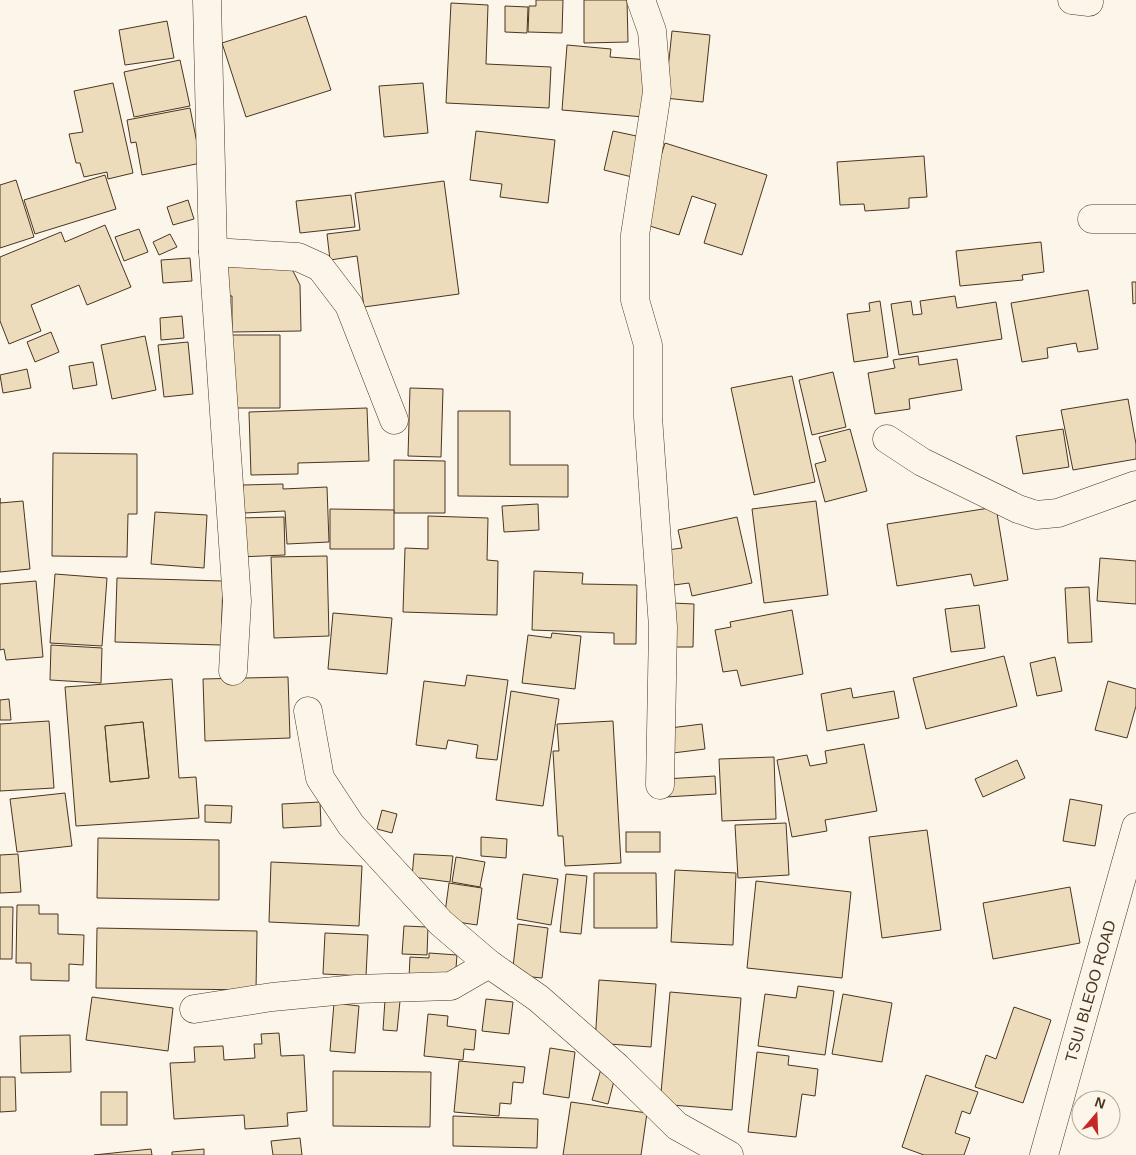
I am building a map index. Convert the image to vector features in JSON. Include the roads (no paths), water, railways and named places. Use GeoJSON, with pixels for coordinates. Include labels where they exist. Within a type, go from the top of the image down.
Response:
{"type":"FeatureCollection","features":[{"type":"Feature","properties":{"kind":"street"},"geometry":{"type":"LineString","coordinates":[[207,0],[214,252],[237,601],[233,671]]}},
{"type":"Feature","properties":{"kind":"street"},"geometry":{"type":"LineString","coordinates":[[641,0],[652,31],[657,92],[635,235],[635,300],[648,344],[648,417],[663,627],[660,785]]}},
{"type":"Feature","properties":{"kind":"street"},"geometry":{"type":"LineString","coordinates":[[1092,219],[1136,219]]}},
{"type":"Feature","properties":{"kind":"street"},"geometry":{"type":"LineString","coordinates":[[214,252],[298,257],[320,267],[349,305],[394,420]]}},
{"type":"Feature","properties":{"kind":"street"},"geometry":{"type":"LineString","coordinates":[[887,439],[922,462],[1018,509],[1036,515],[1058,513],[1136,485]]}},
{"type":"Feature","properties":{"kind":"street"},"geometry":{"type":"LineString","coordinates":[[308,711],[320,778],[351,825],[441,923],[488,964],[538,998],[617,1067],[677,1126],[729,1155]]}},
{"type":"Feature","properties":{"kind":"street","name":"TSUI BLEOO ROAD"},"geometry":{"type":"LineString","coordinates":[[1044,1155],[1136,828]]}},
{"type":"Feature","properties":{"kind":"street"},"geometry":{"type":"LineString","coordinates":[[194,1009],[272,997],[356,989],[452,986],[488,964]]}}]}
